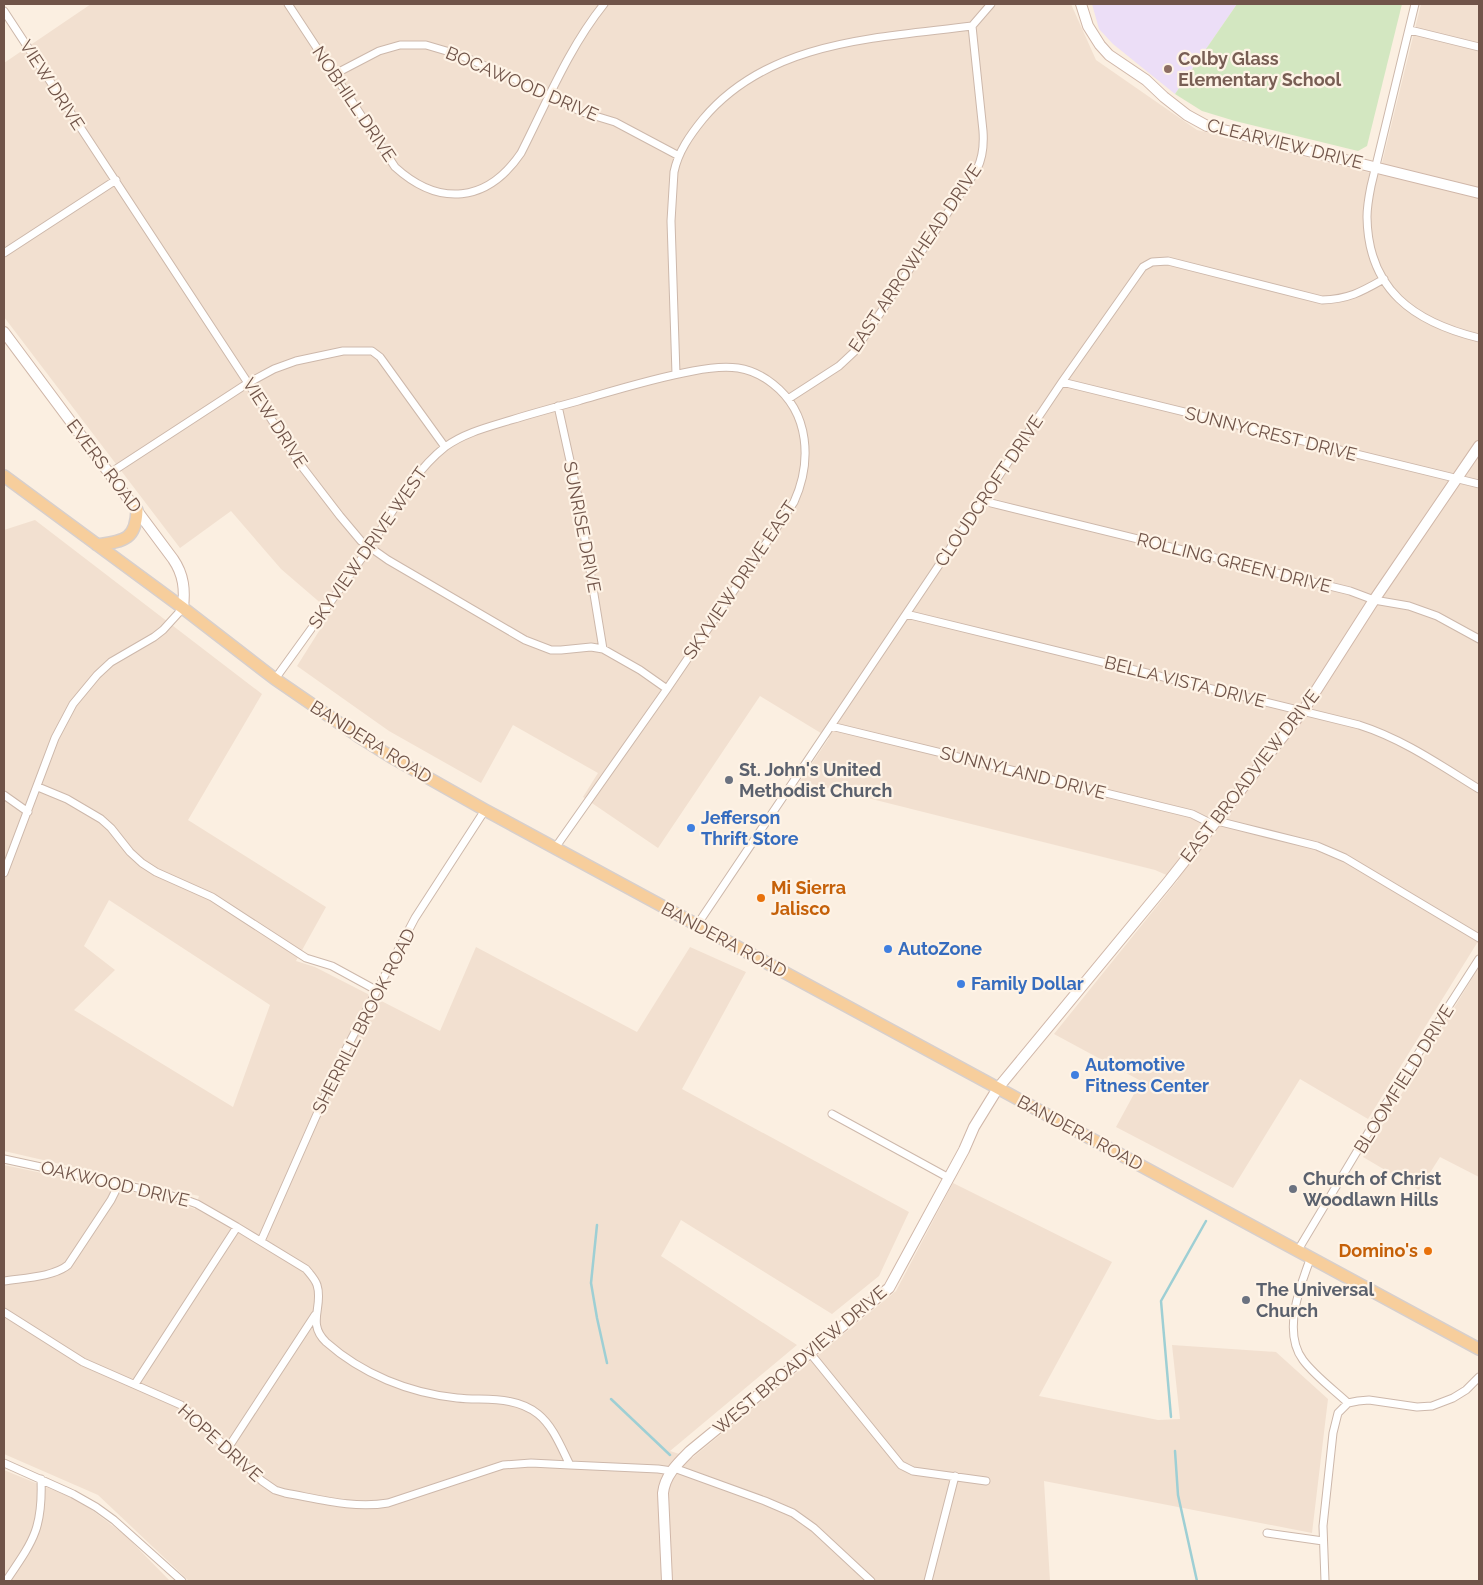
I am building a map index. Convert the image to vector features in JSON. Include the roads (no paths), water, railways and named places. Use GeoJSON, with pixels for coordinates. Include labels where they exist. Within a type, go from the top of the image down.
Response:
{"type":"FeatureCollection","features":[{"type":"Feature","properties":{"kind":"main road","name":"BANDERA ROAD"},"geometry":{"type":"LineString","coordinates":[[4,476],[183,608],[275,679],[386,754],[485,810],[1479,1349]]}},
{"type":"Feature","properties":{"kind":"main road"},"geometry":{"type":"LineString","coordinates":[[97,545],[115,543],[133,533],[137,523],[137,510]]}},
{"type":"Feature","properties":{"kind":"street","name":"NOBHILL DRIVE"},"geometry":{"type":"LineString","coordinates":[[288,4],[386,156],[409,179],[430,190],[446,193],[462,193],[488,186],[500,178],[512,166],[521,153],[565,62],[580,36],[604,4]]}},
{"type":"Feature","properties":{"kind":"street"},"geometry":{"type":"LineString","coordinates":[[676,374],[671,221],[674,172],[679,156],[689,136],[715,105],[744,82],[792,58],[848,41],[972,26],[991,4]]}},
{"type":"Feature","properties":{"kind":"street","name":"CLEARVIEW DRIVE"},"geometry":{"type":"LineString","coordinates":[[1081,4],[1090,31],[1109,55],[1146,80],[1187,115],[1207,126],[1479,192]]}},
{"type":"Feature","properties":{"kind":"street"},"geometry":{"type":"LineString","coordinates":[[1415,4],[1375,167],[1368,205],[1368,232],[1374,256],[1384,279],[1400,300],[1422,317],[1450,330],[1479,338]]}},
{"type":"Feature","properties":{"kind":"street","name":"VIEW DRIVE"},"geometry":{"type":"LineString","coordinates":[[4,11],[300,464],[340,516],[369,547],[537,645],[556,650],[591,647],[603,649],[640,670],[666,689]]}},
{"type":"Feature","properties":{"kind":"street","name":"EAST ARROWHEAD DRIVE"},"geometry":{"type":"LineString","coordinates":[[788,399],[839,366],[854,352],[978,169],[984,147],[984,131],[972,26]]}},
{"type":"Feature","properties":{"kind":"street"},"geometry":{"type":"LineString","coordinates":[[1410,30],[1479,47]]}},
{"type":"Feature","properties":{"kind":"street","name":"BOCAWOOD DRIVE"},"geometry":{"type":"LineString","coordinates":[[333,75],[379,51],[400,45],[426,45],[460,55],[582,112],[615,122],[679,156]]}},
{"type":"Feature","properties":{"kind":"street"},"geometry":{"type":"LineString","coordinates":[[4,253],[116,180]]}},
{"type":"Feature","properties":{"kind":"street","name":"CLOUDCROFT DRIVE"},"geometry":{"type":"LineString","coordinates":[[697,925],[1062,382],[1143,266],[1152,262],[1168,261],[1322,300],[1338,300],[1353,296],[1384,279]]}},
{"type":"Feature","properties":{"kind":"street","name":"EVERS ROAD"},"geometry":{"type":"LineString","coordinates":[[6,338],[169,553],[182,575],[185,592],[183,608]]}},
{"type":"Feature","properties":{"kind":"street"},"geometry":{"type":"LineString","coordinates":[[110,473],[248,383],[274,369],[296,361],[343,351],[372,351],[380,356],[445,447]]}},
{"type":"Feature","properties":{"kind":"street","name":"SKYVIEW DRIVE EAST"},"geometry":{"type":"LineString","coordinates":[[555,848],[794,502],[805,469],[804,435],[798,415],[788,399],[769,381],[751,370],[723,366],[676,374]]}},
{"type":"Feature","properties":{"kind":"street","name":"SKYVIEW DRIVE WEST"},"geometry":{"type":"LineString","coordinates":[[275,679],[406,492],[433,457],[445,447],[465,435],[486,427],[676,374]]}},
{"type":"Feature","properties":{"kind":"street","name":"SUNNYCREST DRIVE"},"geometry":{"type":"LineString","coordinates":[[1062,382],[1479,484]]}},
{"type":"Feature","properties":{"kind":"street","name":"SUNRISE DRIVE"},"geometry":{"type":"LineString","coordinates":[[558,406],[578,497],[603,649]]}},
{"type":"Feature","properties":{"kind":"street","name":"EAST BROADVIEW DRIVE"},"geometry":{"type":"LineString","coordinates":[[998,1088],[1216,822],[1303,711],[1374,600],[1479,446]]}},
{"type":"Feature","properties":{"kind":"street","name":"ROLLING GREEN DRIVE"},"geometry":{"type":"LineString","coordinates":[[983,501],[1341,589],[1374,600],[1409,606],[1438,616],[1479,639]]}},
{"type":"Feature","properties":{"kind":"street"},"geometry":{"type":"LineString","coordinates":[[4,873],[63,721],[84,689],[111,662],[162,630],[183,608]]}},
{"type":"Feature","properties":{"kind":"street","name":"BELLA VISTA DRIVE"},"geometry":{"type":"LineString","coordinates":[[906,614],[1377,730],[1413,748],[1479,789]]}},
{"type":"Feature","properties":{"kind":"street","name":"SUNNYLAND DRIVE"},"geometry":{"type":"LineString","coordinates":[[830,726],[1317,846],[1370,873],[1479,938]]}},
{"type":"Feature","properties":{"kind":"street"},"geometry":{"type":"LineString","coordinates":[[38,787],[67,798],[100,819],[111,828],[130,852],[156,872],[212,897],[306,958],[332,966],[376,990]]}},
{"type":"Feature","properties":{"kind":"street"},"geometry":{"type":"LineString","coordinates":[[4,795],[28,812]]}},
{"type":"Feature","properties":{"kind":"street","name":"SHERRILL BROOK ROAD"},"geometry":{"type":"LineString","coordinates":[[260,1241],[344,1053],[376,990],[415,918],[485,810]]}},
{"type":"Feature","properties":{"kind":"street","name":"BLOOMFIELD DRIVE"},"geometry":{"type":"LineString","coordinates":[[1298,1250],[1380,1113],[1479,959]]}},
{"type":"Feature","properties":{"kind":"street","name":"WEST BROADVIEW DRIVE"},"geometry":{"type":"LineString","coordinates":[[667,1581],[663,1493],[664,1485],[673,1469],[690,1451],[889,1288],[964,1150],[974,1127],[998,1088]]}},
{"type":"Feature","properties":{"kind":"street"},"geometry":{"type":"LineString","coordinates":[[832,1114],[949,1178]]}},
{"type":"Feature","properties":{"kind":"street","name":"OAKWOOD DRIVE"},"geometry":{"type":"LineString","coordinates":[[4,1159],[119,1184],[197,1204],[306,1269],[317,1283],[319,1297],[316,1314],[317,1330],[324,1340],[340,1354],[365,1370],[412,1390],[432,1395],[507,1401],[526,1406],[538,1414],[551,1428],[570,1464]]}},
{"type":"Feature","properties":{"kind":"street"},"geometry":{"type":"LineString","coordinates":[[4,1281],[48,1274],[63,1269],[68,1265],[111,1200],[119,1184]]}},
{"type":"Feature","properties":{"kind":"street"},"geometry":{"type":"LineString","coordinates":[[135,1384],[237,1227]]}},
{"type":"Feature","properties":{"kind":"street"},"geometry":{"type":"LineString","coordinates":[[1311,1257],[1295,1307],[1296,1344],[1304,1361],[1348,1402]]}},
{"type":"Feature","properties":{"kind":"street","name":"HOPE DRIVE"},"geometry":{"type":"LineString","coordinates":[[4,1312],[83,1362],[181,1405],[262,1481],[275,1490],[285,1493],[367,1506],[388,1503],[503,1466],[531,1463],[570,1464]]}},
{"type":"Feature","properties":{"kind":"street"},"geometry":{"type":"LineString","coordinates":[[228,1448],[316,1314]]}},
{"type":"Feature","properties":{"kind":"street"},"geometry":{"type":"LineString","coordinates":[[810,1353],[902,1465],[913,1471],[986,1481]]}},
{"type":"Feature","properties":{"kind":"street"},"geometry":{"type":"LineString","coordinates":[[1325,1581],[1323,1526],[1338,1413],[1348,1402],[1369,1400],[1417,1407],[1432,1406],[1453,1398],[1466,1390],[1479,1377]]}},
{"type":"Feature","properties":{"kind":"street"},"geometry":{"type":"LineString","coordinates":[[4,1464],[41,1479],[96,1507],[114,1520],[182,1581]]}},
{"type":"Feature","properties":{"kind":"street"},"geometry":{"type":"LineString","coordinates":[[570,1464],[673,1469],[765,1501],[793,1513],[814,1528],[871,1581]]}},
{"type":"Feature","properties":{"kind":"street"},"geometry":{"type":"LineString","coordinates":[[928,1581],[954,1476]]}},
{"type":"Feature","properties":{"kind":"street"},"geometry":{"type":"LineString","coordinates":[[6,1581],[26,1551],[37,1530],[42,1507],[41,1479]]}},
{"type":"Feature","properties":{"kind":"street"},"geometry":{"type":"LineString","coordinates":[[1267,1532],[1323,1540]]}},
{"type":"Feature","properties":{"kind":"waterway"},"geometry":{"type":"LineString","coordinates":[[1171,1417],[1161,1301],[1206,1221]]}},
{"type":"Feature","properties":{"kind":"waterway"},"geometry":{"type":"LineString","coordinates":[[597,1225],[591,1283],[607,1363]]}},
{"type":"Feature","properties":{"kind":"waterway"},"geometry":{"type":"LineString","coordinates":[[611,1399],[670,1455]]}},
{"type":"Feature","properties":{"kind":"waterway"},"geometry":{"type":"LineString","coordinates":[[1175,1451],[1178,1495],[1197,1581]]}},
{"type":"Feature","properties":{"kind":"place","name":"Colby Glass Elementary School"},"geometry":{"type":"Point","coordinates":[1168,69]}},
{"type":"Feature","properties":{"kind":"place","name":"St. John's United Methodist Church"},"geometry":{"type":"Point","coordinates":[729,780]}},
{"type":"Feature","properties":{"kind":"place","name":"Jefferson Thrift Store"},"geometry":{"type":"Point","coordinates":[691,828]}},
{"type":"Feature","properties":{"kind":"place","name":"Mi Sierra Jalisco"},"geometry":{"type":"Point","coordinates":[761,898]}},
{"type":"Feature","properties":{"kind":"place","name":"AutoZone"},"geometry":{"type":"Point","coordinates":[888,949]}},
{"type":"Feature","properties":{"kind":"place","name":"Family Dollar"},"geometry":{"type":"Point","coordinates":[961,984]}},
{"type":"Feature","properties":{"kind":"place","name":"Automotive Fitness Center"},"geometry":{"type":"Point","coordinates":[1075,1075]}},
{"type":"Feature","properties":{"kind":"place","name":"Church of Christ Woodlawn Hills"},"geometry":{"type":"Point","coordinates":[1293,1189]}},
{"type":"Feature","properties":{"kind":"place","name":"Domino's"},"geometry":{"type":"Point","coordinates":[1428,1251]}},
{"type":"Feature","properties":{"kind":"place","name":"The Universal Church"},"geometry":{"type":"Point","coordinates":[1246,1300]}}]}
